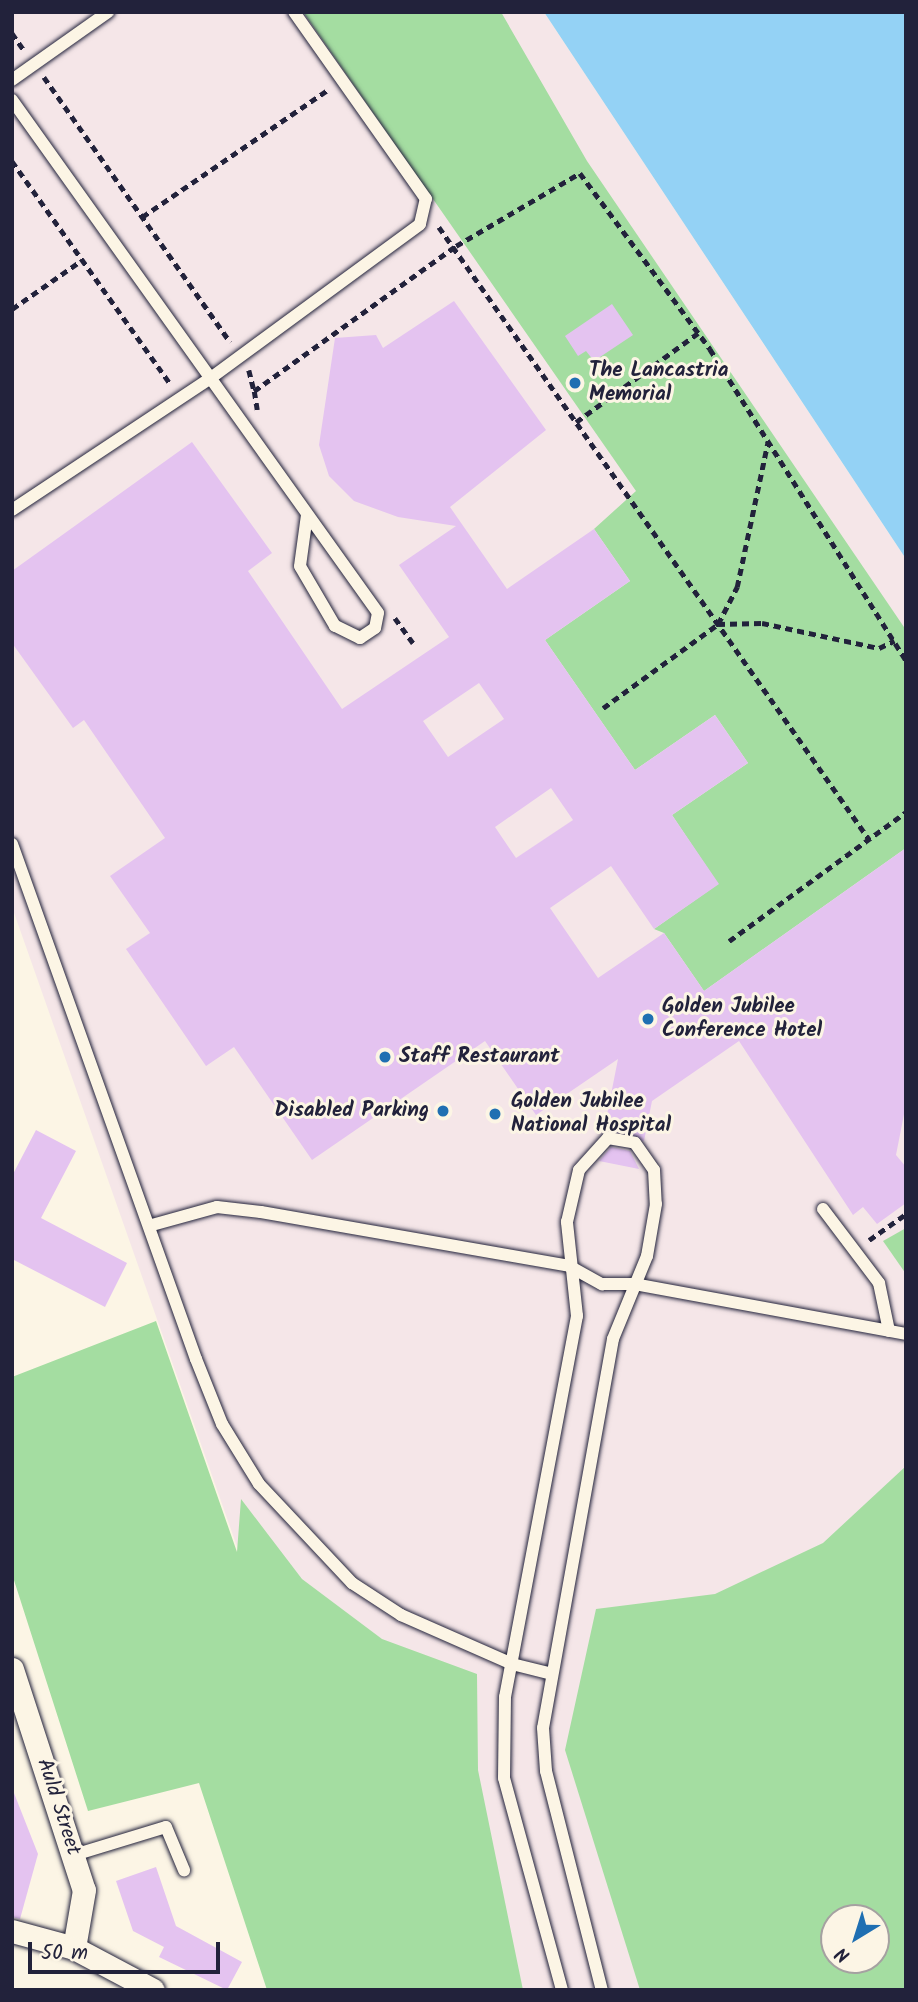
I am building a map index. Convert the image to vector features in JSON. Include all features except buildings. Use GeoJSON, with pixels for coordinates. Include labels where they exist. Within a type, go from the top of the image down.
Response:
{"type":"FeatureCollection","features":[{"type":"Feature","properties":{"kind":"street","name":"Auld Street"},"geometry":{"type":"LineString","coordinates":[[12,1669],[74,1855],[84,1903],[75,1948]]}},
{"type":"Feature","properties":{"kind":"street"},"geometry":{"type":"LineString","coordinates":[[12,1931],[75,1948],[153,1990]]}},
{"type":"Feature","properties":{"kind":"lane"},"geometry":{"type":"LineString","coordinates":[[12,80],[108,12]]}},
{"type":"Feature","properties":{"kind":"lane"},"geometry":{"type":"LineString","coordinates":[[12,510],[208,380],[386,252],[426,212],[426,199],[294,12]]}},
{"type":"Feature","properties":{"kind":"lane"},"geometry":{"type":"LineString","coordinates":[[12,100],[208,380],[307,515],[378,613],[375,628],[360,638],[335,626],[300,566],[307,515]]}},
{"type":"Feature","properties":{"kind":"lane"},"geometry":{"type":"LineString","coordinates":[[12,844],[222,1424],[258,1485],[352,1583],[401,1615],[512,1664],[552,1674]]}},
{"type":"Feature","properties":{"kind":"lane"},"geometry":{"type":"LineString","coordinates":[[562,1990],[504,1778],[512,1664],[577,1315],[569,1266],[568,1222],[579,1170],[608,1138],[635,1143],[654,1170],[656,1204],[634,1284],[613,1339],[543,1727],[545,1771],[601,1990]]}},
{"type":"Feature","properties":{"kind":"lane"},"geometry":{"type":"LineString","coordinates":[[152,1225],[217,1206],[569,1266],[602,1284],[634,1284],[906,1334]]}},
{"type":"Feature","properties":{"kind":"lane"},"geometry":{"type":"LineString","coordinates":[[822,1209],[879,1283],[889,1331]]}},
{"type":"Feature","properties":{"kind":"lane"},"geometry":{"type":"LineString","coordinates":[[74,1855],[166,1827],[184,1870]]}},
{"type":"Feature","properties":{"kind":"path"},"geometry":{"type":"LineString","coordinates":[[12,33],[256,381],[254,391],[258,419]]}},
{"type":"Feature","properties":{"kind":"path"},"geometry":{"type":"LineString","coordinates":[[142,217],[341,80]]}},
{"type":"Feature","properties":{"kind":"path"},"geometry":{"type":"LineString","coordinates":[[12,161],[180,397]]}},
{"type":"Feature","properties":{"kind":"path"},"geometry":{"type":"LineString","coordinates":[[254,391],[456,246],[580,173],[698,333],[906,660]]}},
{"type":"Feature","properties":{"kind":"path"},"geometry":{"type":"LineString","coordinates":[[426,212],[456,246],[576,422],[869,839]]}},
{"type":"Feature","properties":{"kind":"path"},"geometry":{"type":"LineString","coordinates":[[12,309],[82,260]]}},
{"type":"Feature","properties":{"kind":"path"},"geometry":{"type":"LineString","coordinates":[[576,422],[698,333]]}},
{"type":"Feature","properties":{"kind":"path"},"geometry":{"type":"LineString","coordinates":[[603,708],[718,624],[737,587],[768,441]]}},
{"type":"Feature","properties":{"kind":"path"},"geometry":{"type":"LineString","coordinates":[[389,610],[413,643]]}},
{"type":"Feature","properties":{"kind":"path"},"geometry":{"type":"LineString","coordinates":[[718,624],[762,623],[879,648],[894,641]]}},
{"type":"Feature","properties":{"kind":"path"},"geometry":{"type":"LineString","coordinates":[[729,941],[906,812]]}},
{"type":"Feature","properties":{"kind":"path"},"geometry":{"type":"LineString","coordinates":[[855,1250],[906,1214]]}},
{"type":"Feature","properties":{"kind":"shaded area","name":"Golden Jubilee National Hospital"},"geometry":{"type":"Polygon","coordinates":[[[12,12],[544,12],[906,559],[906,1990],[393,1990],[12,907],[12,12]]]}},
{"type":"Feature","properties":{"kind":"green space"},"geometry":{"type":"Polygon","coordinates":[[[303,12],[501,12],[587,161],[906,630],[906,848],[704,991],[664,933],[654,929],[718,884],[672,815],[748,763],[715,715],[635,770],[545,640],[630,581],[594,529],[636,491],[303,12]]]}},
{"type":"Feature","properties":{"kind":"green space"},"geometry":{"type":"Polygon","coordinates":[[[906,1228],[906,1274],[883,1241],[906,1228]]]}},
{"type":"Feature","properties":{"kind":"green space"},"geometry":{"type":"Polygon","coordinates":[[[156,1321],[237,1552],[241,1499],[302,1579],[382,1639],[477,1674],[478,1770],[523,1990],[267,1990],[199,1783],[88,1811],[12,1574],[12,1377],[156,1321]]]}},
{"type":"Feature","properties":{"kind":"green space"},"geometry":{"type":"Polygon","coordinates":[[[906,1466],[906,1990],[640,1990],[565,1750],[596,1609],[715,1594],[823,1543],[906,1466]]]}},
{"type":"Feature","properties":{"kind":"water"},"geometry":{"type":"Polygon","coordinates":[[[544,12],[906,12],[906,559],[777,364],[544,12]]]}},
{"type":"Feature","properties":{"kind":"place","name":"The Lancastria Memorial"},"geometry":{"type":"Point","coordinates":[575,383]}},
{"type":"Feature","properties":{"kind":"place","name":"Golden Jubilee Conference Hotel"},"geometry":{"type":"Point","coordinates":[648,1019]}},
{"type":"Feature","properties":{"kind":"place","name":"Staff Restaurant"},"geometry":{"type":"Point","coordinates":[385,1057]}},
{"type":"Feature","properties":{"kind":"place","name":"Disabled Parking"},"geometry":{"type":"Point","coordinates":[443,1111]}},
{"type":"Feature","properties":{"kind":"place","name":"Golden Jubilee National Hospital"},"geometry":{"type":"Point","coordinates":[495,1114]}}]}
